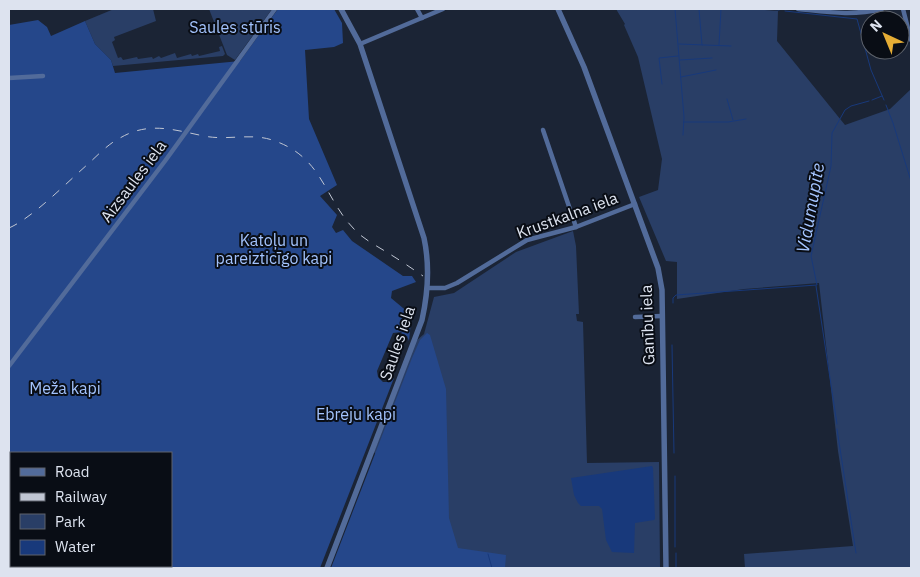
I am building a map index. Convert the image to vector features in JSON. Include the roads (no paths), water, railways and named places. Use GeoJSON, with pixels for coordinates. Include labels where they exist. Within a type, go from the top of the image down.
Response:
{"type":"FeatureCollection","features":[{"type":"Feature","properties":{"kind":"street","name":"Aizsaules iela"},"geometry":{"type":"LineString","coordinates":[[9,366],[164,161],[275,9]]}},
{"type":"Feature","properties":{"kind":"street","name":"Saules iela"},"geometry":{"type":"LineString","coordinates":[[327,568],[422,320],[427,288],[428,265],[424,238],[360,44],[341,9]]}},
{"type":"Feature","properties":{"kind":"street"},"geometry":{"type":"LineString","coordinates":[[416,9],[422,18]]}},
{"type":"Feature","properties":{"kind":"street"},"geometry":{"type":"LineString","coordinates":[[360,44],[443,9]]}},
{"type":"Feature","properties":{"kind":"street","name":"Ganību iela"},"geometry":{"type":"LineString","coordinates":[[558,9],[584,67],[658,268],[662,290],[666,568]]}},
{"type":"Feature","properties":{"kind":"street"},"geometry":{"type":"LineString","coordinates":[[798,9],[866,13],[882,9]]}},
{"type":"Feature","properties":{"kind":"street"},"geometry":{"type":"LineString","coordinates":[[903,9],[911,40]]}},
{"type":"Feature","properties":{"kind":"street"},"geometry":{"type":"LineString","coordinates":[[9,78],[43,76]]}},
{"type":"Feature","properties":{"kind":"street"},"geometry":{"type":"LineString","coordinates":[[543,130],[576,226]]}},
{"type":"Feature","properties":{"kind":"street","name":"Krustkalna iela"},"geometry":{"type":"LineString","coordinates":[[427,288],[445,288],[457,283],[528,240],[576,226],[635,204]]}},
{"type":"Feature","properties":{"kind":"street"},"geometry":{"type":"LineString","coordinates":[[635,317],[662,316]]}},
{"type":"Feature","properties":{"kind":"water"},"geometry":{"type":"Polygon","coordinates":[[[652,466],[655,519],[635,523],[634,553],[612,552],[606,540],[602,509],[599,506],[581,506],[578,503],[574,495],[571,478],[652,466]]]}},
{"type":"Feature","properties":{"kind":"waterway"},"geometry":{"type":"LineString","coordinates":[[675,9],[684,117],[683,135]]}},
{"type":"Feature","properties":{"kind":"waterway"},"geometry":{"type":"LineString","coordinates":[[699,9],[702,45]]}},
{"type":"Feature","properties":{"kind":"waterway"},"geometry":{"type":"LineString","coordinates":[[719,45],[721,9]]}},
{"type":"Feature","properties":{"kind":"waterway"},"geometry":{"type":"LineString","coordinates":[[768,9],[779,10]]}},
{"type":"Feature","properties":{"kind":"waterway","name":"Vidumupīte"},"geometry":{"type":"LineString","coordinates":[[785,11],[857,19],[871,70],[884,100]]}},
{"type":"Feature","properties":{"kind":"waterway"},"geometry":{"type":"LineString","coordinates":[[679,44],[731,46]]}},
{"type":"Feature","properties":{"kind":"waterway"},"geometry":{"type":"LineString","coordinates":[[662,84],[659,58],[678,56]]}},
{"type":"Feature","properties":{"kind":"waterway"},"geometry":{"type":"LineString","coordinates":[[680,60],[712,58]]}},
{"type":"Feature","properties":{"kind":"waterway"},"geometry":{"type":"LineString","coordinates":[[681,77],[716,70]]}},
{"type":"Feature","properties":{"kind":"waterway","name":"Vidumupīte"},"geometry":{"type":"LineString","coordinates":[[872,100],[882,96]]}},
{"type":"Feature","properties":{"kind":"waterway"},"geometry":{"type":"LineString","coordinates":[[727,99],[733,120]]}},
{"type":"Feature","properties":{"kind":"waterway","name":"Vidumupīte"},"geometry":{"type":"LineString","coordinates":[[673,303],[673,298],[676,295],[817,285],[811,256],[831,166],[832,133],[845,110],[851,106],[869,101]]}},
{"type":"Feature","properties":{"kind":"waterway"},"geometry":{"type":"LineString","coordinates":[[886,105],[911,181]]}},
{"type":"Feature","properties":{"kind":"waterway"},"geometry":{"type":"LineString","coordinates":[[684,122],[728,122],[746,119]]}},
{"type":"Feature","properties":{"kind":"waterway"},"geometry":{"type":"LineString","coordinates":[[816,286],[837,424]]}},
{"type":"Feature","properties":{"kind":"waterway"},"geometry":{"type":"LineString","coordinates":[[672,345],[674,453]]}},
{"type":"Feature","properties":{"kind":"waterway"},"geometry":{"type":"LineString","coordinates":[[837,429],[856,553]]}},
{"type":"Feature","properties":{"kind":"waterway"},"geometry":{"type":"LineString","coordinates":[[675,476],[675,547]]}},
{"type":"Feature","properties":{"kind":"waterway"},"geometry":{"type":"LineString","coordinates":[[676,553],[676,568]]}},
{"type":"Feature","properties":{"kind":"waterway"},"geometry":{"type":"LineString","coordinates":[[488,554],[492,568]]}},
{"type":"Feature","properties":{"kind":"railway"},"geometry":{"type":"LineString","coordinates":[[9,228],[22,221],[41,206],[107,146],[131,133],[151,128],[162,128],[222,138],[258,137],[266,138],[291,148],[303,158],[313,168],[344,217],[358,233],[423,276]]}},
{"type":"Feature","properties":{"kind":"park label","name":"Saules stūris"},"geometry":{"type":"Point","coordinates":[235,27]}},
{"type":"Feature","properties":{"kind":"park label","name":"Katoļu un pareizticīgo kapi"},"geometry":{"type":"Point","coordinates":[274,249]}},
{"type":"Feature","properties":{"kind":"park label","name":"Meža kapi"},"geometry":{"type":"Point","coordinates":[65,388]}},
{"type":"Feature","properties":{"kind":"park label","name":"Ebreju kapi"},"geometry":{"type":"Point","coordinates":[356,414]}}]}
